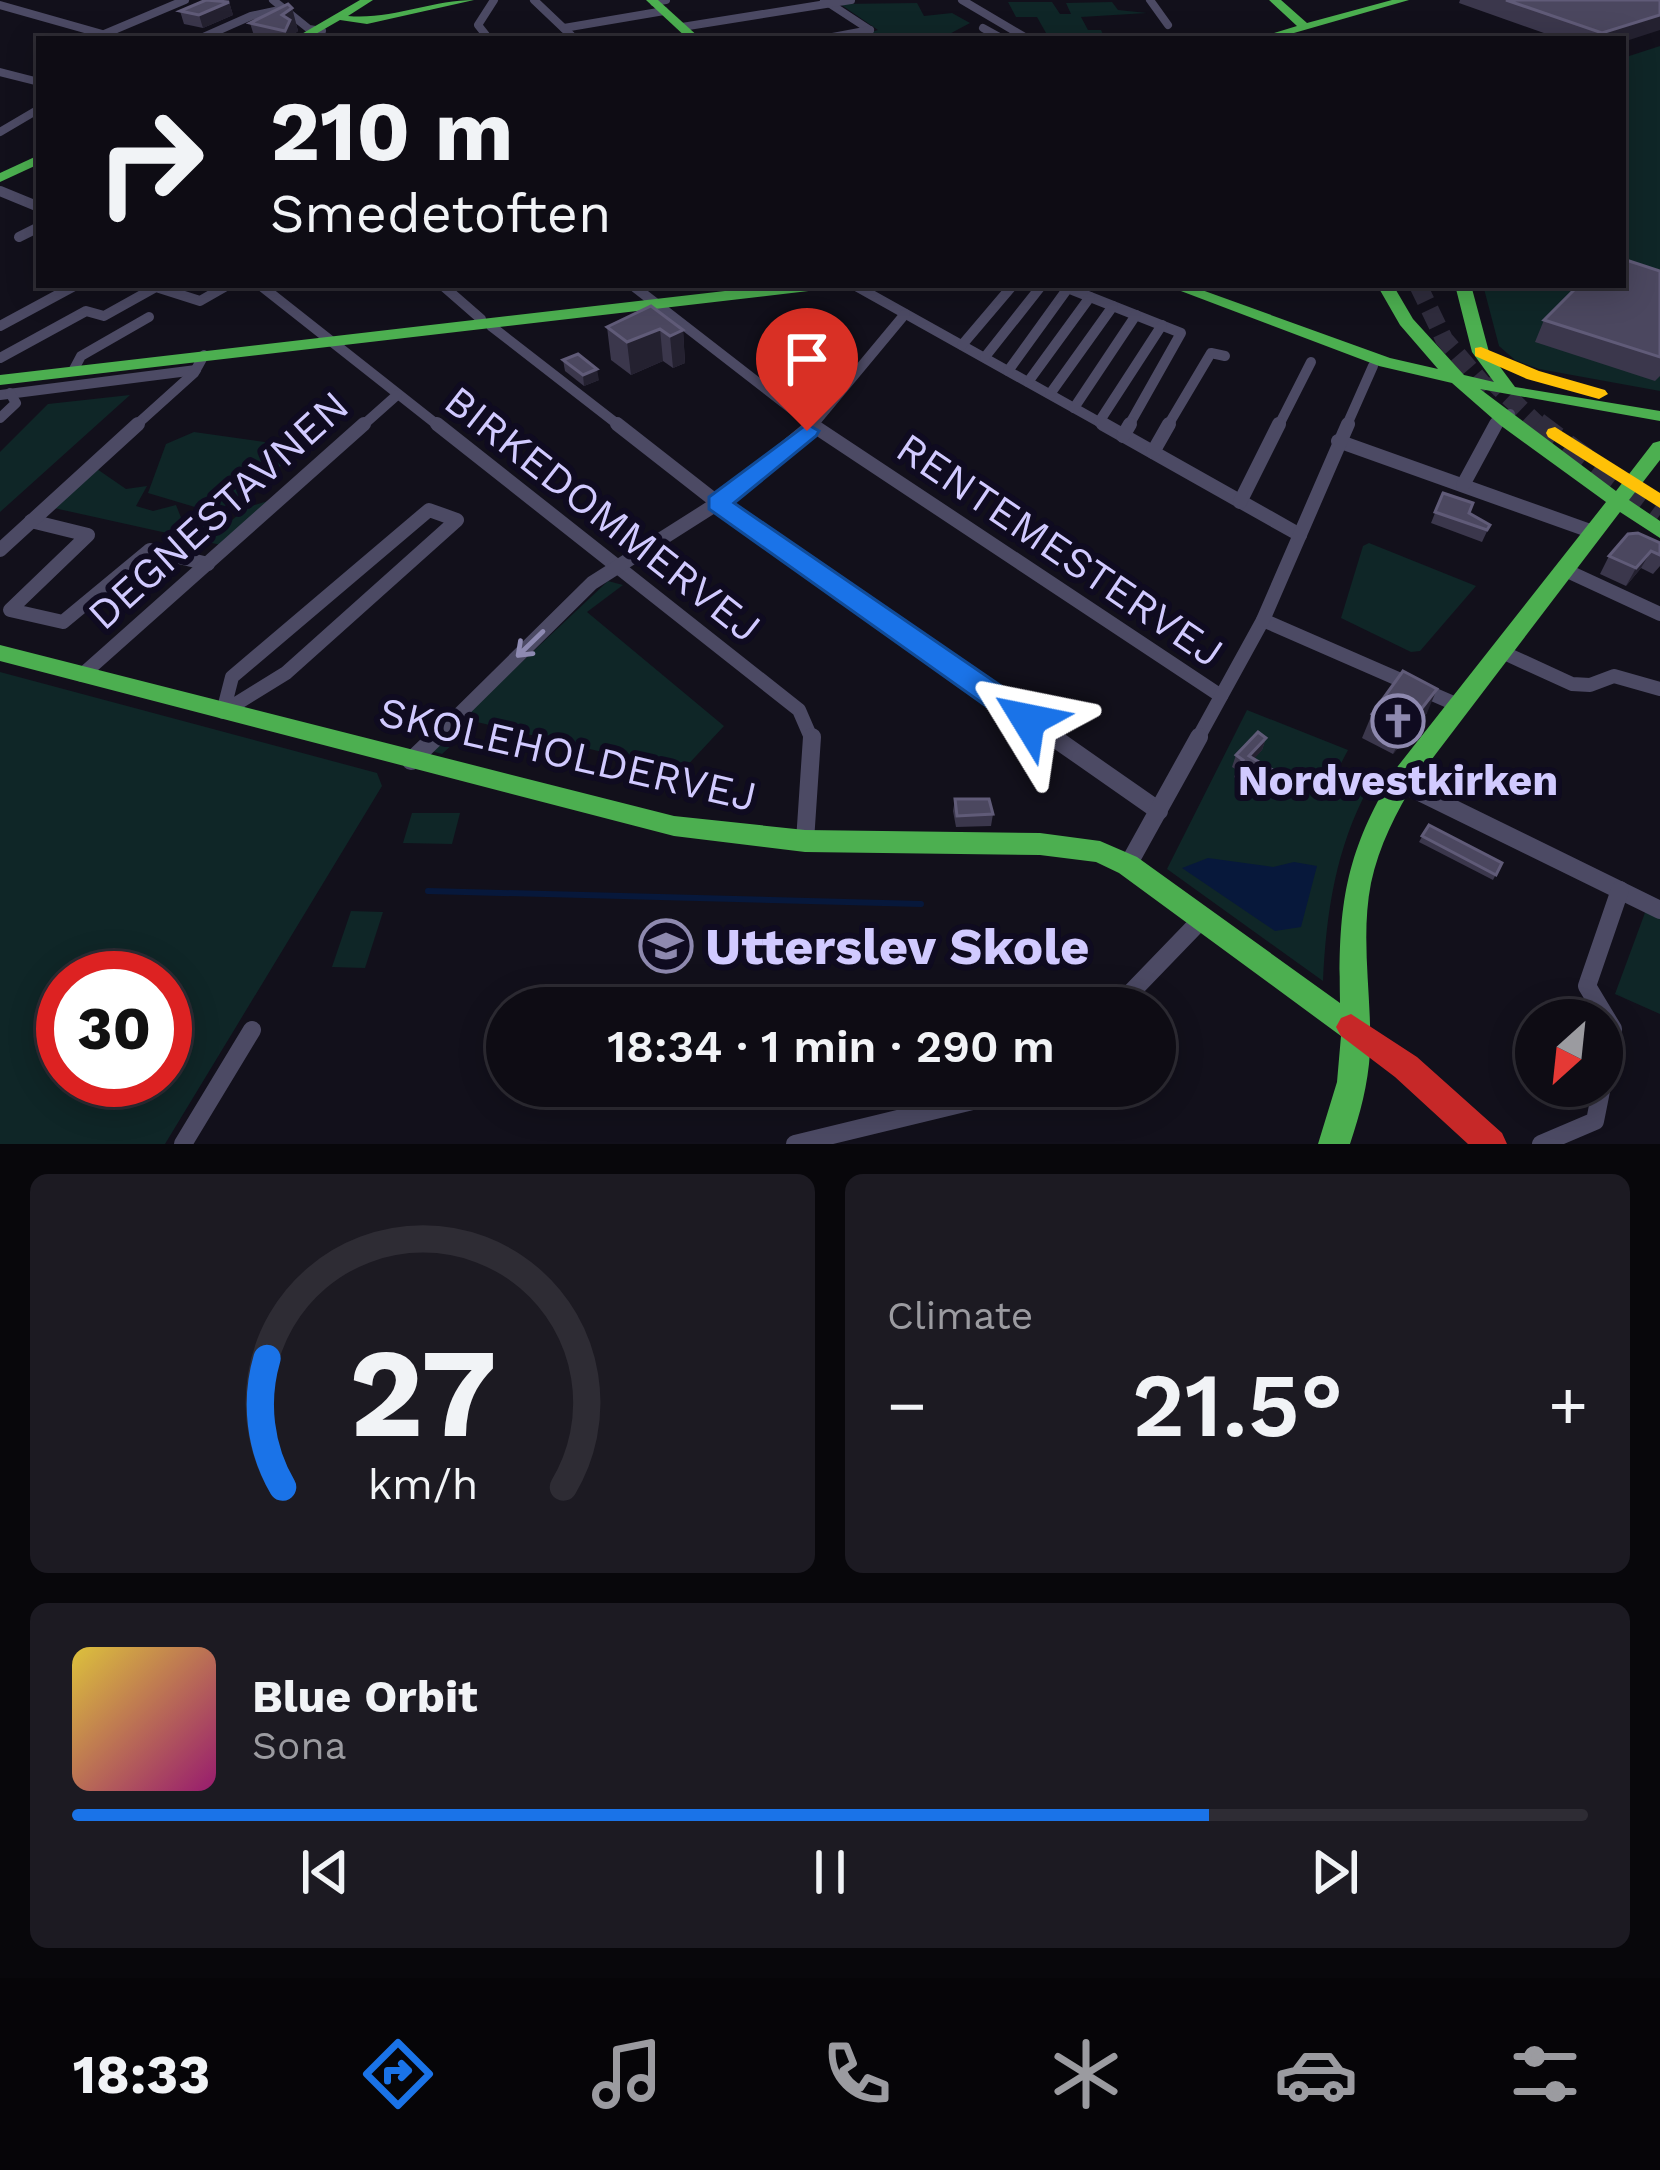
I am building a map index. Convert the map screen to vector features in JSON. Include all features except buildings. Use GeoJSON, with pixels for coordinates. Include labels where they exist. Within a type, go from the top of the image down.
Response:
{"type":"FeatureCollection","features":[{"type":"Feature","properties":{"kind":"street"},"geometry":{"type":"LineString","coordinates":[[102,35],[185,0]]}},
{"type":"Feature","properties":{"kind":"street"},"geometry":{"type":"LineString","coordinates":[[273,0],[313,35]]}},
{"type":"Feature","properties":{"kind":"street"},"geometry":{"type":"LineString","coordinates":[[313,35],[345,19],[368,0]]}},
{"type":"Feature","properties":{"kind":"street"},"geometry":{"type":"LineString","coordinates":[[313,35],[368,0]]}},
{"type":"Feature","properties":{"kind":"street"},"geometry":{"type":"LineString","coordinates":[[345,19],[367,20],[469,0]]}},
{"type":"Feature","properties":{"kind":"street"},"geometry":{"type":"LineString","coordinates":[[487,36],[478,25],[494,0]]}},
{"type":"Feature","properties":{"kind":"street"},"geometry":{"type":"LineString","coordinates":[[534,0],[572,36]]}},
{"type":"Feature","properties":{"kind":"street"},"geometry":{"type":"LineString","coordinates":[[564,28],[659,3],[688,33],[825,0],[851,0]]}},
{"type":"Feature","properties":{"kind":"street"},"geometry":{"type":"LineString","coordinates":[[825,0],[870,30],[838,36]]}},
{"type":"Feature","properties":{"kind":"street"},"geometry":{"type":"LineString","coordinates":[[962,0],[1023,36]]}},
{"type":"Feature","properties":{"kind":"street"},"geometry":{"type":"LineString","coordinates":[[1150,0],[1168,25]]}},
{"type":"Feature","properties":{"kind":"street"},"geometry":{"type":"LineString","coordinates":[[1262,0],[1297,35]]}},
{"type":"Feature","properties":{"kind":"street"},"geometry":{"type":"LineString","coordinates":[[1274,0],[1297,35]]}},
{"type":"Feature","properties":{"kind":"street"},"geometry":{"type":"LineString","coordinates":[[1297,35],[1387,5]]}},
{"type":"Feature","properties":{"kind":"street"},"geometry":{"type":"LineString","coordinates":[[206,36],[250,16],[284,9]]}},
{"type":"Feature","properties":{"kind":"street"},"geometry":{"type":"LineString","coordinates":[[3,10],[106,36]]}},
{"type":"Feature","properties":{"kind":"street"},"geometry":{"type":"LineString","coordinates":[[983,28],[998,36]]}},
{"type":"Feature","properties":{"kind":"street"},"geometry":{"type":"LineString","coordinates":[[0,72],[36,81]]}},
{"type":"Feature","properties":{"kind":"street"},"geometry":{"type":"LineString","coordinates":[[0,132],[36,111]]}},
{"type":"Feature","properties":{"kind":"street"},"geometry":{"type":"LineString","coordinates":[[0,176],[36,160]]}},
{"type":"Feature","properties":{"kind":"street"},"geometry":{"type":"LineString","coordinates":[[0,191],[36,205]]}},
{"type":"Feature","properties":{"kind":"street"},"geometry":{"type":"LineString","coordinates":[[20,237],[36,229]]}},
{"type":"Feature","properties":{"kind":"street"},"geometry":{"type":"LineString","coordinates":[[0,326],[70,288]]}},
{"type":"Feature","properties":{"kind":"street"},"geometry":{"type":"LineString","coordinates":[[0,358],[86,311],[104,316],[154,288]]}},
{"type":"Feature","properties":{"kind":"street"},"geometry":{"type":"LineString","coordinates":[[159,288],[200,302],[223,288]]}},
{"type":"Feature","properties":{"kind":"street","name":"BIRKEDOMMERVEJ"},"geometry":{"type":"LineString","coordinates":[[264,288],[808,720],[805,841]]}},
{"type":"Feature","properties":{"kind":"street"},"geometry":{"type":"LineString","coordinates":[[446,288],[718,503],[1159,811]]}},
{"type":"Feature","properties":{"kind":"street"},"geometry":{"type":"LineString","coordinates":[[7,388],[200,363],[231,352],[732,288]]}},
{"type":"Feature","properties":{"kind":"street"},"geometry":{"type":"LineString","coordinates":[[646,297],[774,288]]}},
{"type":"Feature","properties":{"kind":"street"},"geometry":{"type":"LineString","coordinates":[[859,288],[1300,535]]}},
{"type":"Feature","properties":{"kind":"street"},"geometry":{"type":"LineString","coordinates":[[962,345],[1010,288]]}},
{"type":"Feature","properties":{"kind":"street"},"geometry":{"type":"LineString","coordinates":[[985,357],[1040,288]]}},
{"type":"Feature","properties":{"kind":"street"},"geometry":{"type":"LineString","coordinates":[[1008,371],[1063,288]]}},
{"type":"Feature","properties":{"kind":"street"},"geometry":{"type":"LineString","coordinates":[[1067,288],[1181,333],[1123,436]]}},
{"type":"Feature","properties":{"kind":"street"},"geometry":{"type":"LineString","coordinates":[[1181,288],[1312,337],[1491,392],[1562,438],[1660,531]]}},
{"type":"Feature","properties":{"kind":"street"},"geometry":{"type":"LineString","coordinates":[[1389,288],[1491,392],[1623,491],[1660,502]]}},
{"type":"Feature","properties":{"kind":"street"},"geometry":{"type":"LineString","coordinates":[[1462,485],[1491,392],[1464,288]]}},
{"type":"Feature","properties":{"kind":"street"},"geometry":{"type":"LineString","coordinates":[[1028,382],[1090,296]]}},
{"type":"Feature","properties":{"kind":"street","name":"RENTEMESTERVEJ"},"geometry":{"type":"LineString","coordinates":[[646,297],[813,426],[1221,696]]}},
{"type":"Feature","properties":{"kind":"street"},"geometry":{"type":"LineString","coordinates":[[1050,394],[1113,306]]}},
{"type":"Feature","properties":{"kind":"street"},"geometry":{"type":"LineString","coordinates":[[411,761],[615,564],[718,503],[813,426],[905,314]]}},
{"type":"Feature","properties":{"kind":"street"},"geometry":{"type":"LineString","coordinates":[[1074,408],[1136,315]]}},
{"type":"Feature","properties":{"kind":"street"},"geometry":{"type":"LineString","coordinates":[[73,371],[81,356],[149,317]]}},
{"type":"Feature","properties":{"kind":"street"},"geometry":{"type":"LineString","coordinates":[[1099,422],[1162,325]]}},
{"type":"Feature","properties":{"kind":"street"},"geometry":{"type":"LineString","coordinates":[[1312,337],[1377,370],[1660,416]]}},
{"type":"Feature","properties":{"kind":"street"},"geometry":{"type":"LineString","coordinates":[[1153,452],[1211,352],[1226,356]]}},
{"type":"Feature","properties":{"kind":"street"},"geometry":{"type":"LineString","coordinates":[[1240,502],[1311,362]]}},
{"type":"Feature","properties":{"kind":"street"},"geometry":{"type":"LineString","coordinates":[[7,388],[73,371],[200,363]]}},
{"type":"Feature","properties":{"kind":"street"},"geometry":{"type":"LineString","coordinates":[[0,550],[200,363]]}},
{"type":"Feature","properties":{"kind":"street"},"geometry":{"type":"LineString","coordinates":[[1377,370],[1491,392],[1590,392],[1660,403]]}},
{"type":"Feature","properties":{"kind":"street"},"geometry":{"type":"LineString","coordinates":[[1377,370],[1338,441],[1263,620],[1128,865],[1457,1109],[1491,1144]]}},
{"type":"Feature","properties":{"kind":"street"},"geometry":{"type":"LineString","coordinates":[[0,418],[16,403],[7,388]]}},
{"type":"Feature","properties":{"kind":"street"},"geometry":{"type":"LineString","coordinates":[[1491,392],[1590,392]]}},
{"type":"Feature","properties":{"kind":"street","name":"DEGNESTAVNEN"},"geometry":{"type":"LineString","coordinates":[[82,675],[397,395]]}},
{"type":"Feature","properties":{"kind":"street"},"geometry":{"type":"LineString","coordinates":[[1338,441],[1593,532]]}},
{"type":"Feature","properties":{"kind":"street"},"geometry":{"type":"LineString","coordinates":[[1334,1144],[1356,1086],[1361,1036],[1354,926],[1357,897],[1381,815],[1660,447]]}},
{"type":"Feature","properties":{"kind":"street"},"geometry":{"type":"LineString","coordinates":[[429,510],[457,520],[286,673],[223,712],[232,677],[429,510]]}},
{"type":"Feature","properties":{"kind":"street"},"geometry":{"type":"LineString","coordinates":[[31,521],[88,535],[10,610],[63,622],[150,550],[208,564]]}},
{"type":"Feature","properties":{"kind":"street"},"geometry":{"type":"LineString","coordinates":[[1565,570],[1660,614]]}},
{"type":"Feature","properties":{"kind":"street"},"geometry":{"type":"LineString","coordinates":[[1263,620],[1460,706]]}},
{"type":"Feature","properties":{"kind":"street"},"geometry":{"type":"LineString","coordinates":[[1502,652],[1572,684],[1590,686],[1614,676],[1660,689]]}},
{"type":"Feature","properties":{"kind":"street","name":"SKOLEHOLDERVEJ"},"geometry":{"type":"LineString","coordinates":[[0,653],[674,826],[805,841],[1040,844],[1100,852],[1128,865]]}},
{"type":"Feature","properties":{"kind":"street"},"geometry":{"type":"LineString","coordinates":[[1401,783],[1660,910]]}},
{"type":"Feature","properties":{"kind":"street"},"geometry":{"type":"LineString","coordinates":[[1595,999],[1587,986],[1620,890]]}},
{"type":"Feature","properties":{"kind":"street"},"geometry":{"type":"LineString","coordinates":[[1136,987],[1201,920]]}},
{"type":"Feature","properties":{"kind":"street"},"geometry":{"type":"LineString","coordinates":[[183,1144],[252,1030]]}},
{"type":"Feature","properties":{"kind":"street"},"geometry":{"type":"LineString","coordinates":[[795,1144],[947,1107]]}},
{"type":"Feature","properties":{"kind":"street"},"geometry":{"type":"LineString","coordinates":[[1541,1144],[1595,1121],[1598,1107]]}},
{"type":"Feature","properties":{"kind":"green space"},"geometry":{"type":"Polygon","coordinates":[[[1008,2],[1052,2],[1060,14],[1071,14],[1066,3],[1112,2],[1118,10],[1147,13],[1081,17],[1088,30],[1101,30],[1104,36],[1046,33],[1037,17],[1016,17],[1008,2]]]}},
{"type":"Feature","properties":{"kind":"green space"},"geometry":{"type":"Polygon","coordinates":[[[917,3],[924,16],[952,13],[970,23],[946,36],[862,36],[878,30],[840,4],[917,3]]]}},
{"type":"Feature","properties":{"kind":"green space"},"geometry":{"type":"Polygon","coordinates":[[[1660,46],[1660,391],[1539,369],[1515,360],[1499,346],[1484,288],[1626,288],[1626,57],[1660,46]]]}},
{"type":"Feature","properties":{"kind":"green space"},"geometry":{"type":"Polygon","coordinates":[[[130,395],[0,512],[0,452],[48,404],[130,395]]]}},
{"type":"Feature","properties":{"kind":"green space"},"geometry":{"type":"Polygon","coordinates":[[[194,432],[285,445],[285,463],[215,513],[148,493],[166,444],[194,432]]]}},
{"type":"Feature","properties":{"kind":"green space"},"geometry":{"type":"Polygon","coordinates":[[[97,469],[126,489],[147,486],[136,506],[153,511],[176,505],[182,520],[221,529],[248,507],[271,500],[221,545],[54,508],[97,469]]]}},
{"type":"Feature","properties":{"kind":"green space"},"geometry":{"type":"Polygon","coordinates":[[[1369,543],[1476,586],[1420,651],[1411,652],[1341,618],[1363,546],[1369,543]]]}},
{"type":"Feature","properties":{"kind":"green space"},"geometry":{"type":"Polygon","coordinates":[[[608,581],[623,585],[587,612],[724,726],[682,771],[477,722],[442,754],[428,750],[608,581]]]}},
{"type":"Feature","properties":{"kind":"green space"},"geometry":{"type":"Polygon","coordinates":[[[0,672],[377,773],[382,786],[192,1099],[192,951],[36,951],[36,1107],[187,1107],[165,1144],[0,1144],[0,672]]]}},
{"type":"Feature","properties":{"kind":"green space"},"geometry":{"type":"Polygon","coordinates":[[[1247,710],[1348,750],[1337,771],[1369,787],[1348,833],[1335,881],[1323,981],[1167,869],[1247,710]]]}},
{"type":"Feature","properties":{"kind":"green space"},"geometry":{"type":"Polygon","coordinates":[[[412,813],[460,813],[452,844],[403,843],[412,813]]]}},
{"type":"Feature","properties":{"kind":"green space"},"geometry":{"type":"Polygon","coordinates":[[[1646,910],[1660,916],[1660,1014],[1615,994],[1646,910]]]}},
{"type":"Feature","properties":{"kind":"green space"},"geometry":{"type":"Polygon","coordinates":[[[351,911],[383,912],[365,968],[332,967],[351,911]]]}},
{"type":"Feature","properties":{"kind":"water"},"geometry":{"type":"Polygon","coordinates":[[[1208,858],[1273,867],[1294,862],[1317,866],[1301,927],[1275,931],[1182,868],[1208,858]]]}},
{"type":"Feature","properties":{"kind":"waterway"},"geometry":{"type":"LineString","coordinates":[[428,891],[921,904]]}},
{"type":"Feature","properties":{"kind":"tunnel"},"geometry":{"type":"LineString","coordinates":[[1419,288],[1444,339],[1493,396]]}},
{"type":"Feature","properties":{"kind":"tunnel"},"geometry":{"type":"LineString","coordinates":[[1489,378],[1540,427]]}},
{"type":"Feature","properties":{"kind":"tunnel"},"geometry":{"type":"LineString","coordinates":[[1537,424],[1660,515]]}},
{"type":"Feature","properties":{"kind":"traffic: fast"},"geometry":{"type":"LineString","coordinates":[[304,36],[368,0]]}},
{"type":"Feature","properties":{"kind":"traffic: fast"},"geometry":{"type":"LineString","coordinates":[[345,19],[367,21],[469,0]]}},
{"type":"Feature","properties":{"kind":"traffic: fast"},"geometry":{"type":"LineString","coordinates":[[651,0],[692,36]]}},
{"type":"Feature","properties":{"kind":"traffic: fast"},"geometry":{"type":"LineString","coordinates":[[1274,0],[1304,26]]}},
{"type":"Feature","properties":{"kind":"traffic: fast"},"geometry":{"type":"LineString","coordinates":[[1271,36],[1404,0]]}},
{"type":"Feature","properties":{"kind":"traffic: fast"},"geometry":{"type":"LineString","coordinates":[[0,178],[36,160]]}},
{"type":"Feature","properties":{"kind":"traffic: fast"},"geometry":{"type":"LineString","coordinates":[[0,380],[791,288]]}},
{"type":"Feature","properties":{"kind":"traffic: fast"},"geometry":{"type":"LineString","coordinates":[[1181,288],[1385,362],[1509,391],[1660,416]]}},
{"type":"Feature","properties":{"kind":"traffic: fast"},"geometry":{"type":"LineString","coordinates":[[1387,288],[1406,321],[1469,389],[1660,531]]}},
{"type":"Feature","properties":{"kind":"traffic: fast"},"geometry":{"type":"LineString","coordinates":[[1464,288],[1481,352],[1510,392]]}},
{"type":"Feature","properties":{"kind":"traffic: fast"},"geometry":{"type":"LineString","coordinates":[[1334,1144],[1355,1053],[1355,903],[1362,868],[1381,819],[1407,773],[1660,447]]}},
{"type":"Feature","properties":{"kind":"traffic: fast"},"geometry":{"type":"LineString","coordinates":[[0,653],[674,826],[805,841],[1040,844],[1100,852],[1128,865],[1351,1027]]}},
{"type":"Feature","properties":{"kind":"traffic: slow"},"geometry":{"type":"LineString","coordinates":[[1481,352],[1533,375],[1599,394]]}},
{"type":"Feature","properties":{"kind":"traffic: slow"},"geometry":{"type":"LineString","coordinates":[[1555,433],[1660,502]]}},
{"type":"Feature","properties":{"kind":"traffic: jam"},"geometry":{"type":"LineString","coordinates":[[1351,1027],[1406,1067],[1491,1144]]}},
{"type":"Feature","properties":{"kind":"place","name":"Nordvestkirken"},"geometry":{"type":"Point","coordinates":[1398,721]}},
{"type":"Feature","properties":{"kind":"place","name":"Utterslev Skole"},"geometry":{"type":"Point","coordinates":[666,946]}},
{"type":"Feature","properties":{"kind":"route"},"geometry":{"type":"LineString","coordinates":[[807,431],[718,503],[1028,720]]}}]}
